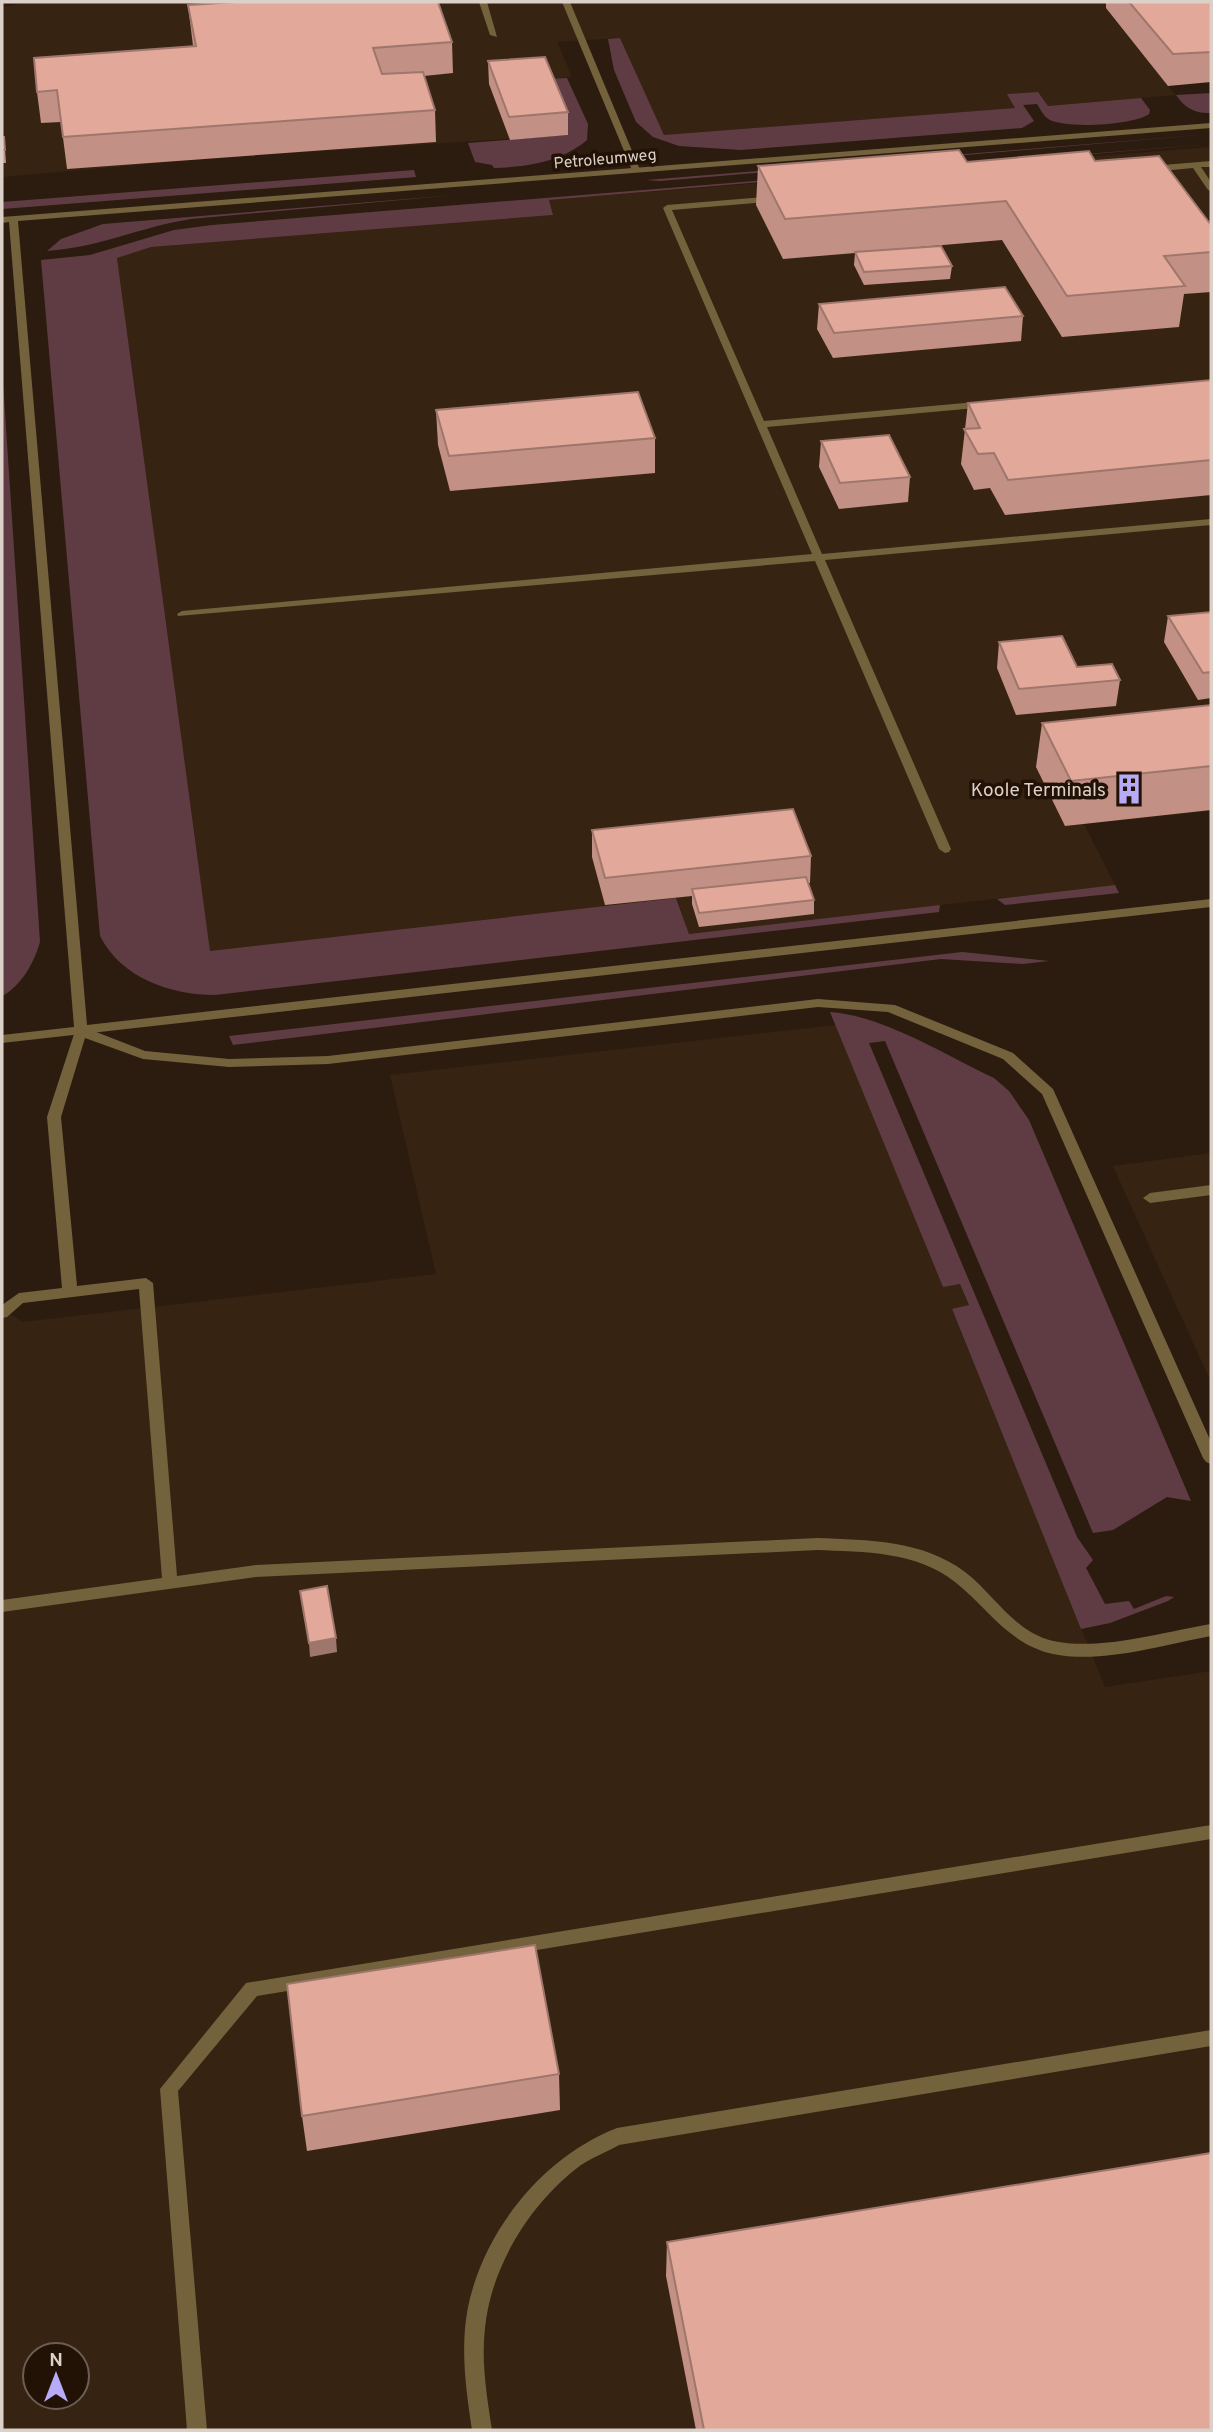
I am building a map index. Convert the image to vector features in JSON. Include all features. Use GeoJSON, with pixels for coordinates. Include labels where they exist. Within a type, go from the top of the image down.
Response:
{"type":"FeatureCollection","features":[{"type":"Feature","properties":{"kind":"street"},"geometry":{"type":"LineString","coordinates":[[483,2],[494,35]]}},
{"type":"Feature","properties":{"kind":"street"},"geometry":{"type":"LineString","coordinates":[[566,2],[636,170]]}},
{"type":"Feature","properties":{"kind":"street","name":"Petroleumweg"},"geometry":{"type":"LineString","coordinates":[[8,219],[1211,125]]}},
{"type":"Feature","properties":{"kind":"street"},"geometry":{"type":"LineString","coordinates":[[1139,170],[1211,164]]}},
{"type":"Feature","properties":{"kind":"street"},"geometry":{"type":"LineString","coordinates":[[1195,165],[1211,188]]}},
{"type":"Feature","properties":{"kind":"street"},"geometry":{"type":"LineString","coordinates":[[792,198],[667,208],[944,849]]}},
{"type":"Feature","properties":{"kind":"street"},"geometry":{"type":"LineString","coordinates":[[8,219],[80,1031],[54,1117],[70,1292]]}},
{"type":"Feature","properties":{"kind":"street"},"geometry":{"type":"LineString","coordinates":[[762,424],[993,404]]}},
{"type":"Feature","properties":{"kind":"street"},"geometry":{"type":"LineString","coordinates":[[182,614],[1211,522]]}},
{"type":"Feature","properties":{"kind":"street"},"geometry":{"type":"LineString","coordinates":[[2,1039],[1211,903]]}},
{"type":"Feature","properties":{"kind":"street"},"geometry":{"type":"LineString","coordinates":[[80,1031],[143,1055],[254,1062],[328,1060],[818,1003],[890,1008],[1007,1056],[1048,1092],[1211,1458]]}},
{"type":"Feature","properties":{"kind":"street"},"geometry":{"type":"LineString","coordinates":[[1150,1198],[1211,1190]]}},
{"type":"Feature","properties":{"kind":"street"},"geometry":{"type":"LineString","coordinates":[[2,1313],[19,1298],[146,1283],[170,1583]]}},
{"type":"Feature","properties":{"kind":"street"},"geometry":{"type":"LineString","coordinates":[[2,1606],[256,1571],[329,1565],[817,1544],[866,1546],[921,1554],[960,1577],[1018,1635],[1054,1647],[1090,1649],[1211,1630]]}},
{"type":"Feature","properties":{"kind":"street"},"geometry":{"type":"LineString","coordinates":[[197,2430],[169,2089],[252,1989],[1211,1832]]}},
{"type":"Feature","properties":{"kind":"street"},"geometry":{"type":"LineString","coordinates":[[482,2430],[476,2390],[475,2326],[490,2268],[525,2210],[570,2163],[617,2137],[1211,2038]]}},
{"type":"Feature","properties":{"kind":"shaded area"},"geometry":{"type":"Polygon","coordinates":[[[31,2],[1193,2],[1168,86],[1176,95],[1048,106],[1038,92],[1008,94],[1016,108],[664,135],[620,38],[557,42],[572,77],[546,79],[568,135],[215,158],[2,177],[2,7],[31,2]]]}},
{"type":"Feature","properties":{"kind":"shaded area"},"geometry":{"type":"Polygon","coordinates":[[[620,38],[664,135],[1015,108],[1007,94],[1038,92],[1048,106],[1141,98],[1150,110],[1149,114],[1129,121],[1082,125],[1055,122],[1046,117],[1037,104],[1023,105],[1034,121],[1022,128],[741,150],[679,146],[653,137],[636,122],[614,70],[608,39],[620,38]]]}},
{"type":"Feature","properties":{"kind":"shaded area"},"geometry":{"type":"Polygon","coordinates":[[[567,78],[588,124],[587,140],[566,154],[531,165],[494,168],[492,165],[475,162],[468,143],[568,135],[546,79],[567,78]]]}},
{"type":"Feature","properties":{"kind":"shaded area"},"geometry":{"type":"Polygon","coordinates":[[[1211,93],[1211,113],[1191,109],[1176,95],[1211,93]]]}},
{"type":"Feature","properties":{"kind":"shaded area"},"geometry":{"type":"Polygon","coordinates":[[[1211,134],[660,181],[646,180],[1211,134]]]}},
{"type":"Feature","properties":{"kind":"shaded area"},"geometry":{"type":"Polygon","coordinates":[[[1211,144],[549,200],[553,215],[151,247],[117,258],[210,951],[676,898],[689,934],[940,905],[939,912],[215,995],[181,992],[149,981],[134,973],[109,951],[100,936],[41,260],[90,255],[174,230],[212,225],[1211,144]]]}},
{"type":"Feature","properties":{"kind":"shaded area"},"geometry":{"type":"Polygon","coordinates":[[[1211,147],[1211,811],[1084,824],[1115,885],[689,934],[677,898],[210,951],[117,258],[151,247],[553,215],[548,200],[1211,147]]]}},
{"type":"Feature","properties":{"kind":"shaded area"},"geometry":{"type":"Polygon","coordinates":[[[414,170],[416,177],[2,209],[2,202],[414,170]]]}},
{"type":"Feature","properties":{"kind":"shaded area"},"geometry":{"type":"Polygon","coordinates":[[[456,195],[191,219],[67,249],[47,251],[61,239],[103,224],[456,195]]]}},
{"type":"Feature","properties":{"kind":"shaded area"},"geometry":{"type":"Polygon","coordinates":[[[2,367],[40,942],[26,973],[2,996],[2,367]]]}},
{"type":"Feature","properties":{"kind":"shaded area"},"geometry":{"type":"Polygon","coordinates":[[[1115,885],[1119,893],[1005,905],[997,899],[1115,885]]]}},
{"type":"Feature","properties":{"kind":"shaded area"},"geometry":{"type":"Polygon","coordinates":[[[962,952],[1049,961],[1023,964],[941,959],[233,1045],[229,1036],[962,952]]]}},
{"type":"Feature","properties":{"kind":"shaded area"},"geometry":{"type":"Polygon","coordinates":[[[830,1012],[851,1015],[893,1029],[994,1078],[1009,1091],[1029,1120],[1191,1501],[1167,1497],[1113,1530],[1093,1533],[885,1041],[869,1043],[1077,1537],[1093,1560],[1086,1568],[1105,1604],[1129,1601],[1134,1609],[1166,1596],[1174,1597],[1168,1601],[1110,1623],[1081,1629],[952,1309],[969,1305],[960,1284],[943,1287],[830,1012]]]}},
{"type":"Feature","properties":{"kind":"shaded area"},"geometry":{"type":"Polygon","coordinates":[[[836,1025],[943,1286],[960,1284],[969,1306],[952,1310],[1105,1687],[1211,1671],[1211,2430],[2,2430],[2,1309],[23,1322],[436,1274],[390,1075],[836,1025]]]}},
{"type":"Feature","properties":{"kind":"shaded area"},"geometry":{"type":"Polygon","coordinates":[[[1211,1153],[1211,1382],[1113,1166],[1211,1153]]]}},
{"type":"Feature","properties":{"kind":"building"},"geometry":{"type":"Polygon","coordinates":[[[236,2],[438,2],[452,42],[373,48],[382,74],[423,72],[435,110],[63,137],[57,90],[37,92],[34,58],[196,46],[188,5],[236,2]]]}},
{"type":"Feature","properties":{"kind":"building"},"geometry":{"type":"Polygon","coordinates":[[[1129,2],[1211,2],[1211,52],[1173,54],[1129,2]]]}},
{"type":"Feature","properties":{"kind":"building"},"geometry":{"type":"Polygon","coordinates":[[[545,57],[568,112],[509,117],[488,61],[545,57]]]}},
{"type":"Feature","properties":{"kind":"building"},"geometry":{"type":"Polygon","coordinates":[[[4,137],[5,150],[2,150],[4,137]]]}},
{"type":"Feature","properties":{"kind":"building"},"geometry":{"type":"Polygon","coordinates":[[[959,150],[967,162],[1089,151],[1095,161],[1159,156],[1211,225],[1211,252],[1164,256],[1185,286],[1067,296],[1006,201],[785,219],[758,166],[959,150]]]}},
{"type":"Feature","properties":{"kind":"building"},"geometry":{"type":"Polygon","coordinates":[[[941,246],[952,266],[864,272],[855,252],[941,246]]]}},
{"type":"Feature","properties":{"kind":"building"},"geometry":{"type":"Polygon","coordinates":[[[1005,287],[1023,316],[834,333],[819,304],[1005,287]]]}},
{"type":"Feature","properties":{"kind":"building"},"geometry":{"type":"Polygon","coordinates":[[[1211,380],[1211,460],[1008,480],[994,453],[978,454],[964,429],[980,428],[968,403],[1211,380]]]}},
{"type":"Feature","properties":{"kind":"building"},"geometry":{"type":"Polygon","coordinates":[[[638,392],[655,438],[449,456],[436,410],[638,392]]]}},
{"type":"Feature","properties":{"kind":"building"},"geometry":{"type":"Polygon","coordinates":[[[889,435],[910,477],[840,483],[821,441],[889,435]]]}},
{"type":"Feature","properties":{"kind":"building"},"geometry":{"type":"Polygon","coordinates":[[[1211,612],[1211,672],[1203,673],[1168,616],[1211,612]]]}},
{"type":"Feature","properties":{"kind":"building"},"geometry":{"type":"Polygon","coordinates":[[[1062,636],[1077,667],[1112,664],[1120,680],[1019,689],[999,642],[1062,636]]]}},
{"type":"Feature","properties":{"kind":"building"},"geometry":{"type":"Polygon","coordinates":[[[1211,705],[1211,766],[1071,781],[1042,723],[1211,705]]]}},
{"type":"Feature","properties":{"kind":"building"},"geometry":{"type":"Polygon","coordinates":[[[793,809],[811,856],[605,878],[592,830],[793,809]]]}},
{"type":"Feature","properties":{"kind":"building"},"geometry":{"type":"Polygon","coordinates":[[[806,877],[814,900],[699,913],[692,889],[806,877]]]}},
{"type":"Feature","properties":{"kind":"building"},"geometry":{"type":"Polygon","coordinates":[[[327,1586],[336,1638],[309,1643],[300,1591],[327,1586]]]}},
{"type":"Feature","properties":{"kind":"building"},"geometry":{"type":"Polygon","coordinates":[[[535,1945],[559,2074],[302,2116],[287,1984],[535,1945]]]}},
{"type":"Feature","properties":{"kind":"building"},"geometry":{"type":"Polygon","coordinates":[[[1211,2153],[1211,2430],[704,2430],[667,2242],[1211,2153]]]}},
{"type":"Feature","properties":{"kind":"place","name":"Koole Terminals"},"geometry":{"type":"Point","coordinates":[1129,789]}}]}
